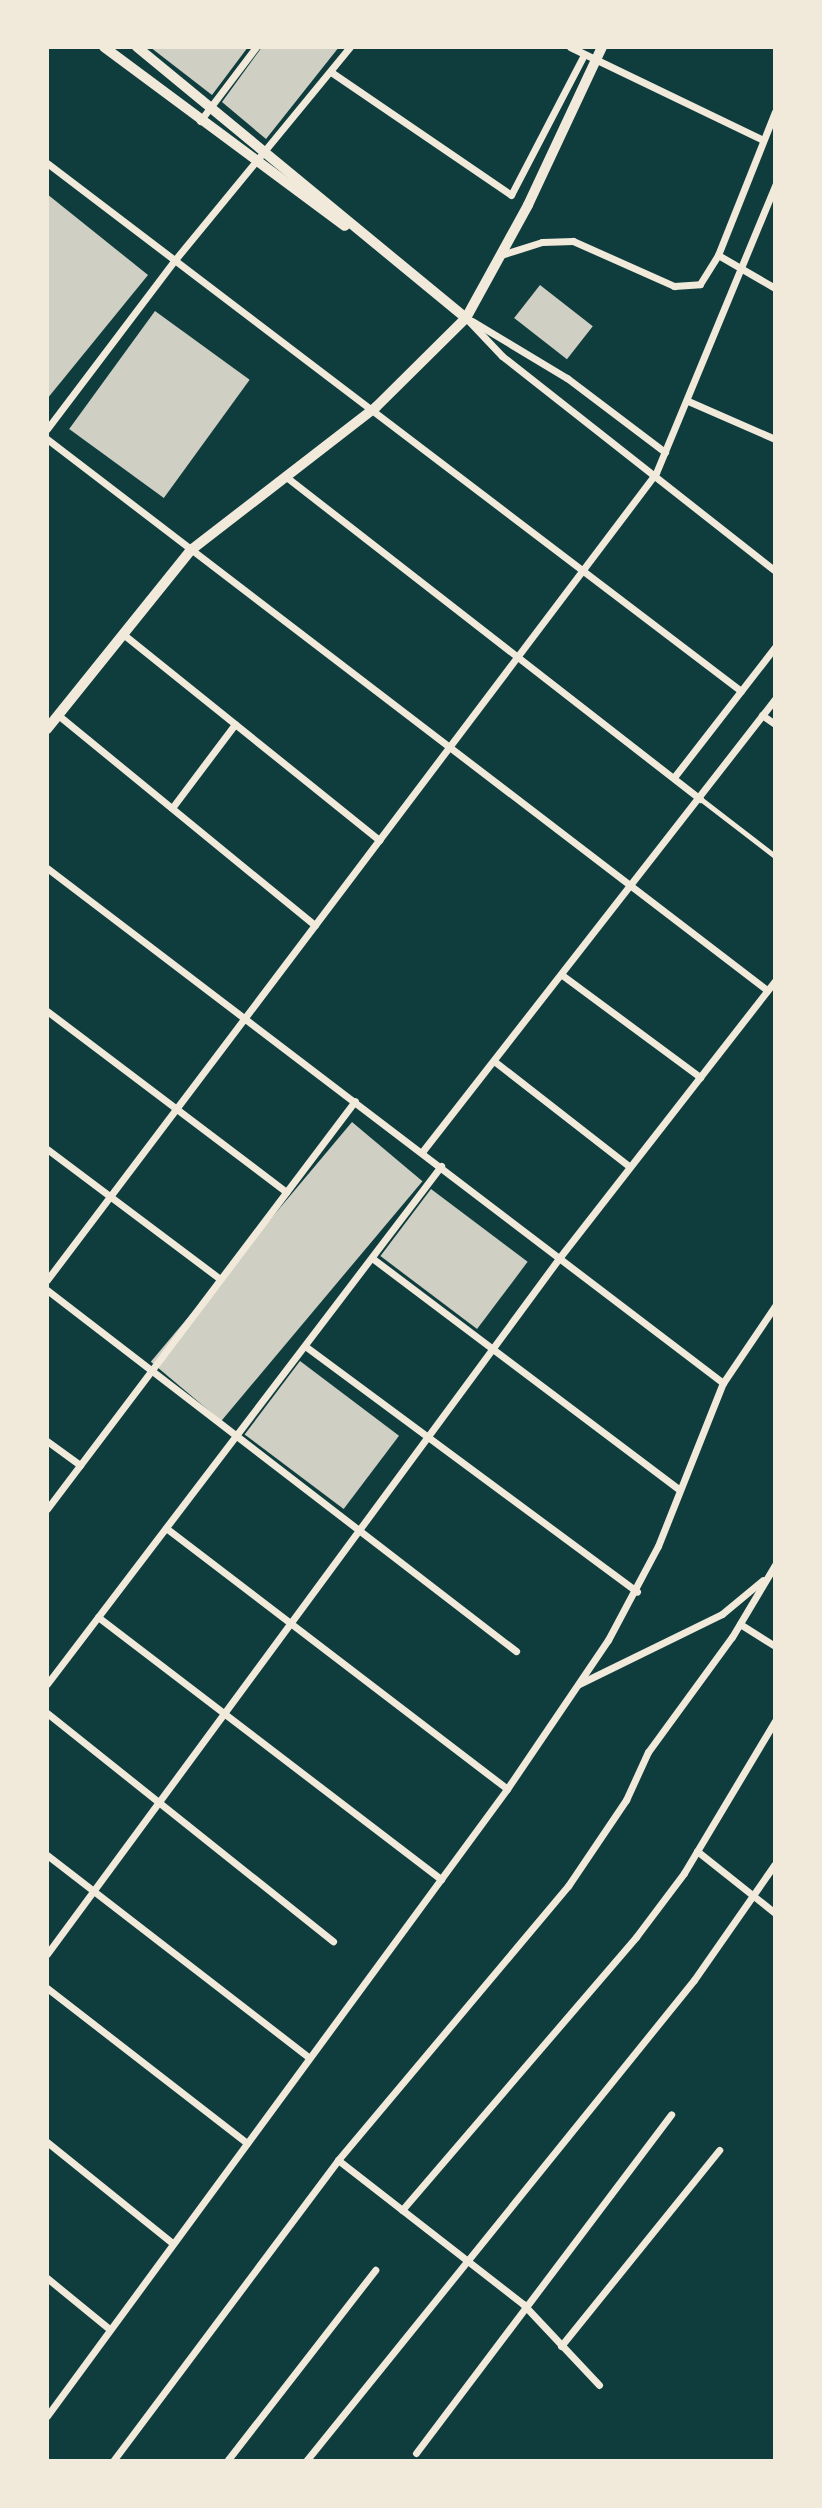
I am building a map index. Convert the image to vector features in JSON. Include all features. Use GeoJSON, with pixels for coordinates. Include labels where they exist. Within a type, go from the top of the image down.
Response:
{"type":"FeatureCollection","features":[{"type":"Feature","properties":{"kind":"street"},"geometry":{"type":"LineString","coordinates":[[136,47],[270,151],[384,253],[466,318],[566,378],[666,452]]}},
{"type":"Feature","properties":{"kind":"street"},"geometry":{"type":"LineString","coordinates":[[200,121],[256,47]]}},
{"type":"Feature","properties":{"kind":"street"},"geometry":{"type":"LineString","coordinates":[[47,429],[174,261],[258,166],[350,47]]}},
{"type":"Feature","properties":{"kind":"street"},"geometry":{"type":"LineString","coordinates":[[570,47],[763,140]]}},
{"type":"Feature","properties":{"kind":"street"},"geometry":{"type":"LineString","coordinates":[[47,729],[191,551],[376,407],[466,318],[500,256],[602,47]]}},
{"type":"Feature","properties":{"kind":"street"},"geometry":{"type":"LineString","coordinates":[[106,48],[258,166],[384,253]]}},
{"type":"Feature","properties":{"kind":"street"},"geometry":{"type":"LineString","coordinates":[[331,72],[511,195],[584,55]]}},
{"type":"Feature","properties":{"kind":"street"},"geometry":{"type":"LineString","coordinates":[[500,256],[542,242],[573,241],[674,286],[689,287],[700,284],[718,255],[775,112]]}},
{"type":"Feature","properties":{"kind":"street"},"geometry":{"type":"LineString","coordinates":[[47,163],[174,261],[376,407],[741,691]]}},
{"type":"Feature","properties":{"kind":"street"},"geometry":{"type":"LineString","coordinates":[[47,1280],[656,473],[775,185]]}},
{"type":"Feature","properties":{"kind":"street"},"geometry":{"type":"LineString","coordinates":[[718,255],[738,272],[775,288]]}},
{"type":"Feature","properties":{"kind":"street"},"geometry":{"type":"LineString","coordinates":[[466,318],[502,356],[656,473],[775,571]]}},
{"type":"Feature","properties":{"kind":"street"},"geometry":{"type":"LineString","coordinates":[[688,401],[775,439]]}},
{"type":"Feature","properties":{"kind":"street"},"geometry":{"type":"LineString","coordinates":[[47,439],[630,889],[767,990]]}},
{"type":"Feature","properties":{"kind":"street"},"geometry":{"type":"LineString","coordinates":[[285,476],[516,658],[675,776],[701,799]]}},
{"type":"Feature","properties":{"kind":"street"},"geometry":{"type":"LineString","coordinates":[[123,634],[379,840]]}},
{"type":"Feature","properties":{"kind":"street"},"geometry":{"type":"LineString","coordinates":[[675,776],[775,647]]}},
{"type":"Feature","properties":{"kind":"street"},"geometry":{"type":"LineString","coordinates":[[422,1152],[701,799],[775,699]]}},
{"type":"Feature","properties":{"kind":"street"},"geometry":{"type":"LineString","coordinates":[[58,715],[315,925]]}},
{"type":"Feature","properties":{"kind":"street"},"geometry":{"type":"LineString","coordinates":[[762,715],[775,724]]}},
{"type":"Feature","properties":{"kind":"street"},"geometry":{"type":"LineString","coordinates":[[172,808],[234,724]]}},
{"type":"Feature","properties":{"kind":"street"},"geometry":{"type":"LineString","coordinates":[[47,868],[723,1383]]}},
{"type":"Feature","properties":{"kind":"street"},"geometry":{"type":"LineString","coordinates":[[562,975],[700,1077]]}},
{"type":"Feature","properties":{"kind":"street"},"geometry":{"type":"LineString","coordinates":[[47,1954],[560,1257],[775,981]]}},
{"type":"Feature","properties":{"kind":"street"},"geometry":{"type":"LineString","coordinates":[[47,1011],[286,1192]]}},
{"type":"Feature","properties":{"kind":"street"},"geometry":{"type":"LineString","coordinates":[[494,1061],[630,1167]]}},
{"type":"Feature","properties":{"kind":"street"},"geometry":{"type":"LineString","coordinates":[[47,1508],[355,1101]]}},
{"type":"Feature","properties":{"kind":"street"},"geometry":{"type":"LineString","coordinates":[[47,1149],[220,1279]]}},
{"type":"Feature","properties":{"kind":"street"},"geometry":{"type":"LineString","coordinates":[[47,1684],[441,1166]]}},
{"type":"Feature","properties":{"kind":"street"},"geometry":{"type":"LineString","coordinates":[[372,1258],[679,1489]]}},
{"type":"Feature","properties":{"kind":"street"},"geometry":{"type":"LineString","coordinates":[[47,1290],[357,1533],[516,1651]]}},
{"type":"Feature","properties":{"kind":"street"},"geometry":{"type":"LineString","coordinates":[[48,2413],[171,2242],[247,2143],[307,2056],[507,1789],[579,1684],[637,1592],[723,1383],[775,1306]]}},
{"type":"Feature","properties":{"kind":"street"},"geometry":{"type":"LineString","coordinates":[[305,1346],[637,1592]]}},
{"type":"Feature","properties":{"kind":"street"},"geometry":{"type":"LineString","coordinates":[[47,1441],[80,1465]]}},
{"type":"Feature","properties":{"kind":"street"},"geometry":{"type":"LineString","coordinates":[[166,1528],[288,1626],[451,1741],[507,1789]]}},
{"type":"Feature","properties":{"kind":"street"},"geometry":{"type":"LineString","coordinates":[[113,2461],[338,2160],[568,1886],[626,1800],[648,1752],[740,1624],[775,1564]]}},
{"type":"Feature","properties":{"kind":"street"},"geometry":{"type":"LineString","coordinates":[[579,1684],[722,1614],[767,1576]]}},
{"type":"Feature","properties":{"kind":"street"},"geometry":{"type":"LineString","coordinates":[[99,1617],[222,1716],[441,1879]]}},
{"type":"Feature","properties":{"kind":"street"},"geometry":{"type":"LineString","coordinates":[[740,1624],[775,1646]]}},
{"type":"Feature","properties":{"kind":"street"},"geometry":{"type":"LineString","coordinates":[[47,1713],[333,1941]]}},
{"type":"Feature","properties":{"kind":"street"},"geometry":{"type":"LineString","coordinates":[[402,2210],[636,1937],[697,1851],[775,1721]]}},
{"type":"Feature","properties":{"kind":"street"},"geometry":{"type":"LineString","coordinates":[[697,1851],[775,1913]]}},
{"type":"Feature","properties":{"kind":"street"},"geometry":{"type":"LineString","coordinates":[[47,1855],[307,2056]]}},
{"type":"Feature","properties":{"kind":"street"},"geometry":{"type":"LineString","coordinates":[[306,2461],[465,2260],[694,1980],[775,1864]]}},
{"type":"Feature","properties":{"kind":"street"},"geometry":{"type":"LineString","coordinates":[[47,1988],[247,2143]]}},
{"type":"Feature","properties":{"kind":"street"},"geometry":{"type":"LineString","coordinates":[[416,2453],[523,2304],[671,2114]]}},
{"type":"Feature","properties":{"kind":"street"},"geometry":{"type":"LineString","coordinates":[[47,2143],[171,2242]]}},
{"type":"Feature","properties":{"kind":"street"},"geometry":{"type":"LineString","coordinates":[[561,2346],[719,2150]]}},
{"type":"Feature","properties":{"kind":"street"},"geometry":{"type":"LineString","coordinates":[[338,2160],[523,2304],[599,2385]]}},
{"type":"Feature","properties":{"kind":"street"},"geometry":{"type":"LineString","coordinates":[[227,2461],[375,2270]]}},
{"type":"Feature","properties":{"kind":"street"},"geometry":{"type":"LineString","coordinates":[[47,2278],[108,2328]]}},
{"type":"Feature","properties":{"kind":"lane"},"geometry":{"type":"LineString","coordinates":[[701,799],[775,856]]}},
{"type":"Feature","properties":{"kind":"building"},"geometry":{"type":"Polygon","coordinates":[[[150,47],[248,47],[212,95],[150,47]]]}},
{"type":"Feature","properties":{"kind":"building"},"geometry":{"type":"Polygon","coordinates":[[[262,47],[339,47],[266,139],[222,102],[262,47]]]}},
{"type":"Feature","properties":{"kind":"building"},"geometry":{"type":"Polygon","coordinates":[[[47,194],[148,275],[47,399],[47,194]]]}},
{"type":"Feature","properties":{"kind":"building"},"geometry":{"type":"Polygon","coordinates":[[[540,285],[593,326],[567,359],[514,318],[540,285]]]}},
{"type":"Feature","properties":{"kind":"building"},"geometry":{"type":"Polygon","coordinates":[[[155,311],[250,380],[164,498],[69,429],[155,311]]]}},
{"type":"Feature","properties":{"kind":"building"},"geometry":{"type":"Polygon","coordinates":[[[352,1122],[422,1181],[221,1421],[151,1362],[352,1122]]]}},
{"type":"Feature","properties":{"kind":"building"},"geometry":{"type":"Polygon","coordinates":[[[431,1189],[528,1262],[477,1329],[380,1256],[431,1189]]]}},
{"type":"Feature","properties":{"kind":"building"},"geometry":{"type":"Polygon","coordinates":[[[300,1361],[399,1436],[344,1509],[245,1434],[300,1361]]]}}]}
